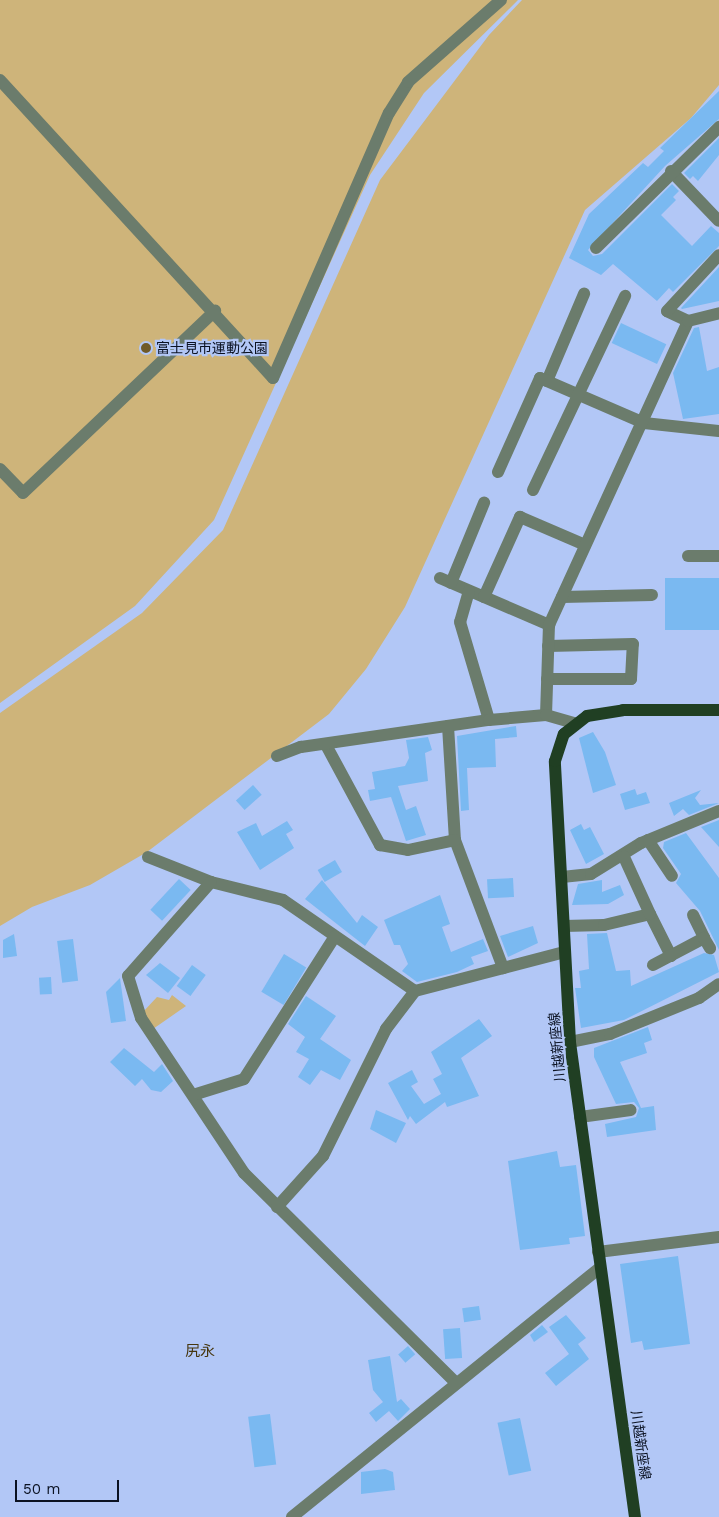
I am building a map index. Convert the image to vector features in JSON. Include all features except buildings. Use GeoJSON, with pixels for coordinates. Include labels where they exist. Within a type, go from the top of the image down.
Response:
{"type":"FeatureCollection","features":[{"type":"Feature","properties":{"kind":"main road"},"geometry":{"type":"LineString","coordinates":[[574,724],[604,711],[719,710]]}},
{"type":"Feature","properties":{"kind":"main road","name":"川越新座線"},"geometry":{"type":"LineString","coordinates":[[574,724],[564,734],[554,761],[570,1042],[635,1517]]}},
{"type":"Feature","properties":{"kind":"street"},"geometry":{"type":"LineString","coordinates":[[0,80],[215,312],[273,378],[388,113],[408,82],[502,0]]}},
{"type":"Feature","properties":{"kind":"street"},"geometry":{"type":"LineString","coordinates":[[596,248],[671,172],[719,127]]}},
{"type":"Feature","properties":{"kind":"street"},"geometry":{"type":"LineString","coordinates":[[671,172],[719,221]]}},
{"type":"Feature","properties":{"kind":"street"},"geometry":{"type":"LineString","coordinates":[[719,255],[667,311],[688,321],[719,313]]}},
{"type":"Feature","properties":{"kind":"street"},"geometry":{"type":"LineString","coordinates":[[547,380],[584,294]]}},
{"type":"Feature","properties":{"kind":"street"},"geometry":{"type":"LineString","coordinates":[[534,490],[625,296]]}},
{"type":"Feature","properties":{"kind":"street"},"geometry":{"type":"LineString","coordinates":[[0,468],[23,493],[215,312]]}},
{"type":"Feature","properties":{"kind":"street"},"geometry":{"type":"LineString","coordinates":[[546,716],[549,625],[644,423],[688,321]]}},
{"type":"Feature","properties":{"kind":"street"},"geometry":{"type":"LineString","coordinates":[[498,472],[540,378],[644,423],[719,431]]}},
{"type":"Feature","properties":{"kind":"street"},"geometry":{"type":"LineString","coordinates":[[484,503],[445,580],[549,625]]}},
{"type":"Feature","properties":{"kind":"street"},"geometry":{"type":"LineString","coordinates":[[484,597],[520,517],[585,545]]}},
{"type":"Feature","properties":{"kind":"street"},"geometry":{"type":"LineString","coordinates":[[688,556],[719,556]]}},
{"type":"Feature","properties":{"kind":"street"},"geometry":{"type":"LineString","coordinates":[[469,591],[460,622],[489,720]]}},
{"type":"Feature","properties":{"kind":"street"},"geometry":{"type":"LineString","coordinates":[[562,597],[652,595]]}},
{"type":"Feature","properties":{"kind":"street"},"geometry":{"type":"LineString","coordinates":[[547,679],[631,679],[633,644],[548,646]]}},
{"type":"Feature","properties":{"kind":"street"},"geometry":{"type":"LineString","coordinates":[[277,756],[326,745],[489,720],[546,716],[574,724]]}},
{"type":"Feature","properties":{"kind":"street"},"geometry":{"type":"LineString","coordinates":[[448,726],[455,840],[504,968]]}},
{"type":"Feature","properties":{"kind":"street"},"geometry":{"type":"LineString","coordinates":[[326,745],[380,845],[408,850],[455,840]]}},
{"type":"Feature","properties":{"kind":"street"},"geometry":{"type":"LineString","coordinates":[[562,877],[591,874],[624,857],[648,840],[719,811]]}},
{"type":"Feature","properties":{"kind":"street"},"geometry":{"type":"LineString","coordinates":[[648,840],[672,876]]}},
{"type":"Feature","properties":{"kind":"street"},"geometry":{"type":"LineString","coordinates":[[148,857],[211,882],[283,900],[415,991]]}},
{"type":"Feature","properties":{"kind":"street"},"geometry":{"type":"LineString","coordinates":[[624,857],[671,956]]}},
{"type":"Feature","properties":{"kind":"street"},"geometry":{"type":"LineString","coordinates":[[211,882],[128,976],[141,1018],[244,1173],[455,1382]]}},
{"type":"Feature","properties":{"kind":"street"},"geometry":{"type":"LineString","coordinates":[[564,926],[623,922],[650,914]]}},
{"type":"Feature","properties":{"kind":"street"},"geometry":{"type":"LineString","coordinates":[[653,965],[671,956],[707,943],[693,915]]}},
{"type":"Feature","properties":{"kind":"street"},"geometry":{"type":"LineString","coordinates":[[193,1095],[244,1079],[335,936]]}},
{"type":"Feature","properties":{"kind":"street"},"geometry":{"type":"LineString","coordinates":[[277,1206],[323,1156],[386,1029],[415,991],[565,952]]}},
{"type":"Feature","properties":{"kind":"street"},"geometry":{"type":"LineString","coordinates":[[570,1042],[610,1034],[698,998],[719,984]]}},
{"type":"Feature","properties":{"kind":"street"},"geometry":{"type":"LineString","coordinates":[[580,1117],[631,1110]]}},
{"type":"Feature","properties":{"kind":"street"},"geometry":{"type":"LineString","coordinates":[[598,1252],[719,1237]]}},
{"type":"Feature","properties":{"kind":"street"},"geometry":{"type":"LineString","coordinates":[[292,1517],[455,1382],[600,1268]]}},
{"type":"Feature","properties":{"kind":"shaded area","name":"富士見市運動公園"},"geometry":{"type":"Polygon","coordinates":[[[0,0],[518,0],[424,93],[370,175],[214,520],[135,606],[0,703],[0,0]]]}},
{"type":"Feature","properties":{"kind":"shaded area"},"geometry":{"type":"Polygon","coordinates":[[[522,0],[719,0],[719,85],[691,118],[585,210],[405,607],[366,669],[329,714],[147,852],[90,885],[32,907],[0,926],[0,713],[142,613],[223,530],[380,180],[489,35],[522,0]]]}},
{"type":"Feature","properties":{"kind":"shaded area"},"geometry":{"type":"Polygon","coordinates":[[[172,995],[186,1006],[153,1029],[143,1012],[157,997],[169,1000],[172,995]]]}},
{"type":"Feature","properties":{"kind":"place","name":"富士見市運動公園"},"geometry":{"type":"Point","coordinates":[146,348]}},
{"type":"Feature","properties":{"kind":"district","name":"尻永"},"geometry":{"type":"Point","coordinates":[200,1352]}}]}
